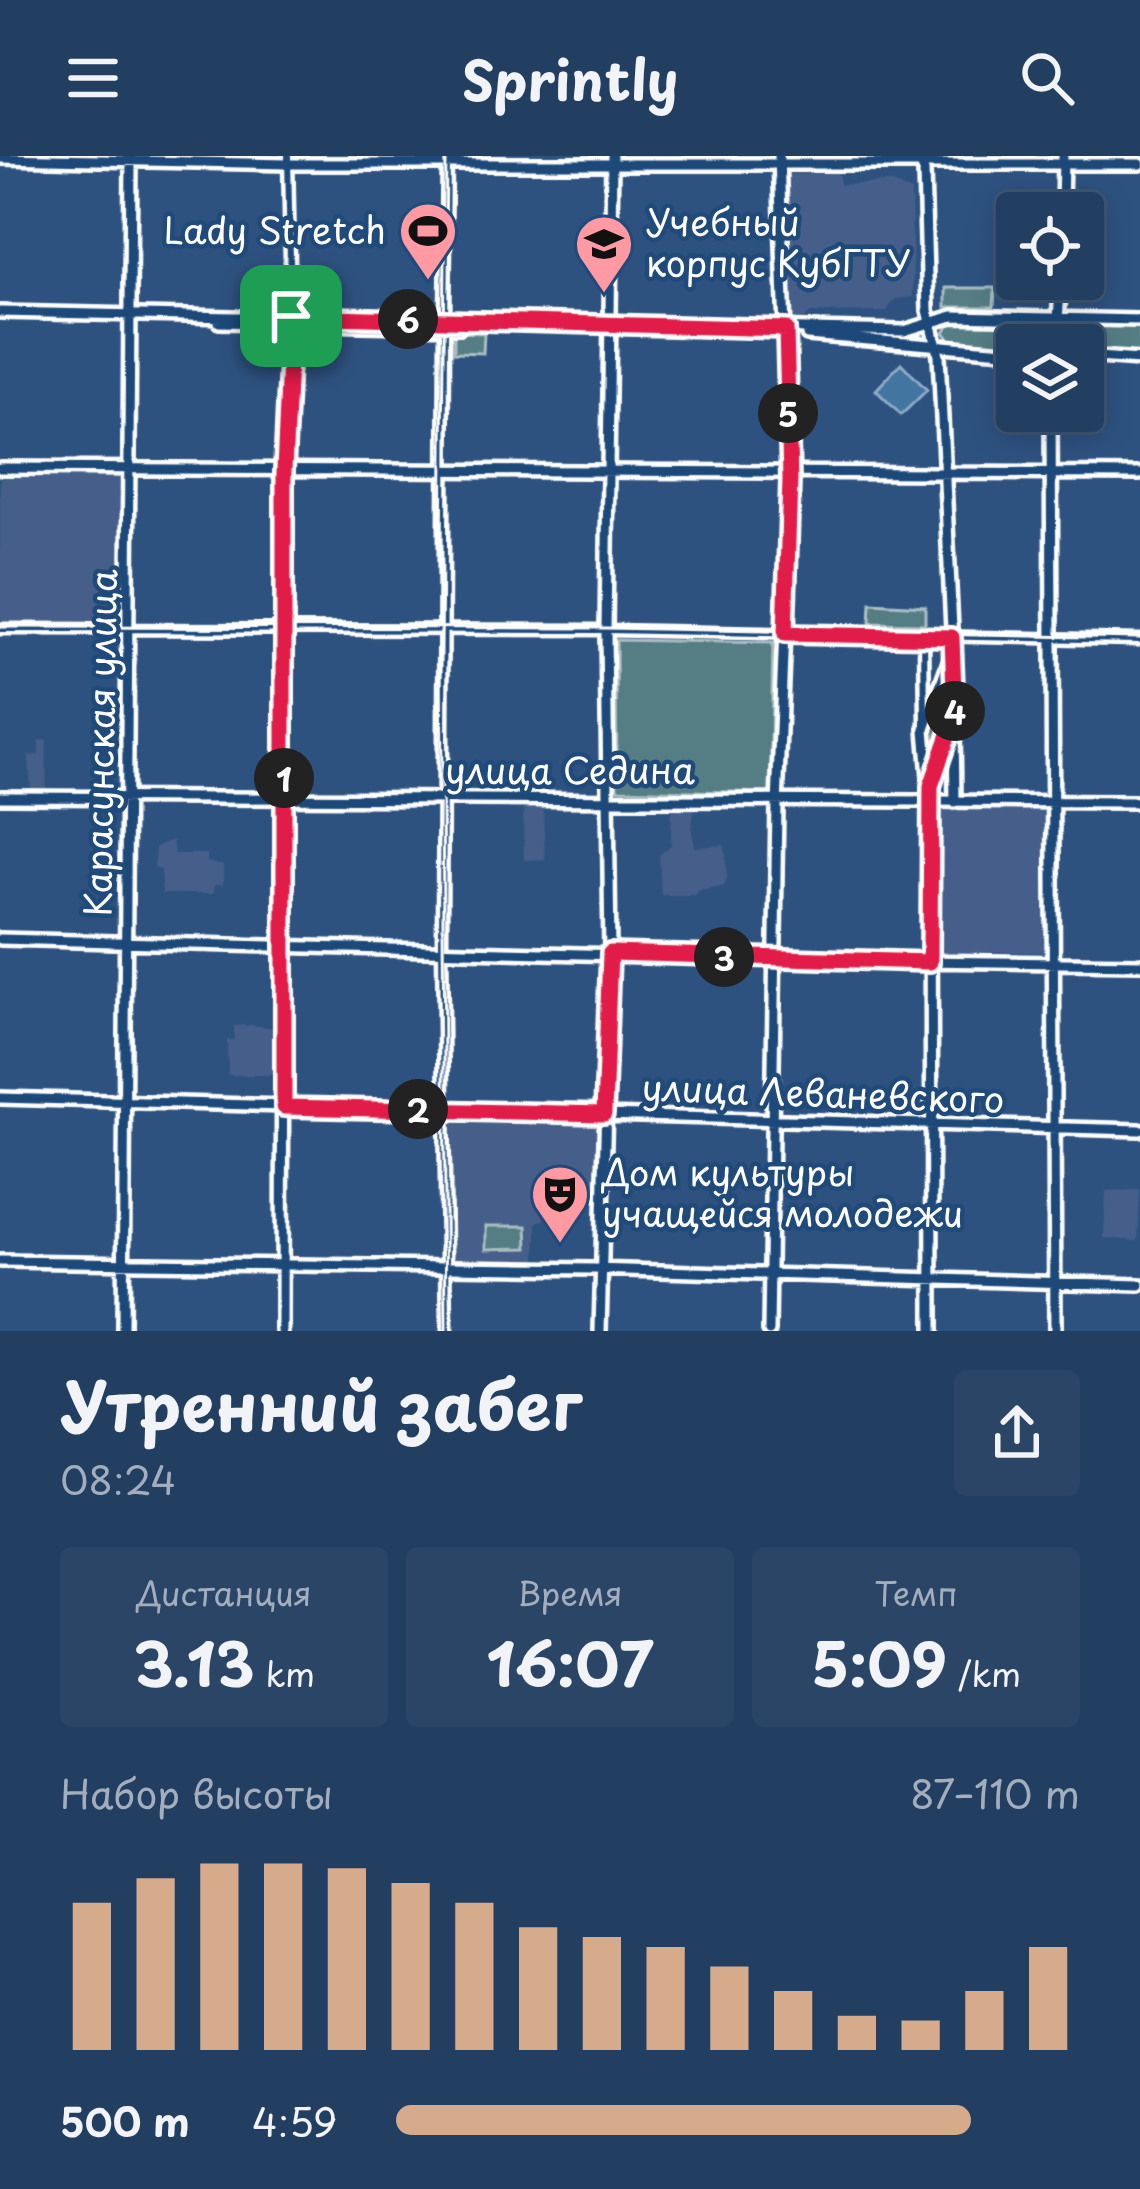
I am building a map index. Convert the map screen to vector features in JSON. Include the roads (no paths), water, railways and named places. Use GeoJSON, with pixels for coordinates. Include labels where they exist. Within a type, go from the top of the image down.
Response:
{"type":"FeatureCollection","features":[{"type":"Feature","properties":{"kind":"street"},"geometry":{"type":"LineString","coordinates":[[0,158],[1140,164]]}},
{"type":"Feature","properties":{"kind":"street","name":"Карасунская улица"},"geometry":{"type":"LineString","coordinates":[[123,1331],[131,158]]}},
{"type":"Feature","properties":{"kind":"street"},"geometry":{"type":"LineString","coordinates":[[447,159],[442,632],[447,1331]]}},
{"type":"Feature","properties":{"kind":"street"},"geometry":{"type":"LineString","coordinates":[[600,1331],[610,953],[606,630],[612,159]]}},
{"type":"Feature","properties":{"kind":"street"},"geometry":{"type":"LineString","coordinates":[[282,1331],[284,471],[291,320],[288,160]]}},
{"type":"Feature","properties":{"kind":"street"},"geometry":{"type":"LineString","coordinates":[[769,1331],[777,800],[789,472],[779,160]]}},
{"type":"Feature","properties":{"kind":"street"},"geometry":{"type":"LineString","coordinates":[[918,160],[929,322],[939,355],[955,802]]}},
{"type":"Feature","properties":{"kind":"street"},"geometry":{"type":"LineString","coordinates":[[1062,192],[1063,160]]}},
{"type":"Feature","properties":{"kind":"street"},"geometry":{"type":"LineString","coordinates":[[1059,324],[1060,300]]}},
{"type":"Feature","properties":{"kind":"street"},"geometry":{"type":"LineString","coordinates":[[0,315],[786,332],[868,335],[996,350]]}},
{"type":"Feature","properties":{"kind":"street"},"geometry":{"type":"LineString","coordinates":[[868,335],[904,331],[953,316],[1140,320]]}},
{"type":"Feature","properties":{"kind":"street"},"geometry":{"type":"LineString","coordinates":[[1104,357],[1140,360]]}},
{"type":"Feature","properties":{"kind":"street"},"geometry":{"type":"LineString","coordinates":[[1051,432],[1055,1331]]}},
{"type":"Feature","properties":{"kind":"street"},"geometry":{"type":"LineString","coordinates":[[0,468],[1140,474]]}},
{"type":"Feature","properties":{"kind":"street"},"geometry":{"type":"LineString","coordinates":[[0,629],[606,630],[1140,640]]}},
{"type":"Feature","properties":{"kind":"street"},"geometry":{"type":"LineString","coordinates":[[924,636],[931,786],[932,1331]]}},
{"type":"Feature","properties":{"kind":"street"},"geometry":{"type":"LineString","coordinates":[[926,729],[953,650]]}},
{"type":"Feature","properties":{"kind":"street"},"geometry":{"type":"LineString","coordinates":[[924,687],[938,690]]}},
{"type":"Feature","properties":{"kind":"street"},"geometry":{"type":"LineString","coordinates":[[931,786],[955,717]]}},
{"type":"Feature","properties":{"kind":"street","name":"улица Седина"},"geometry":{"type":"LineString","coordinates":[[0,797],[1140,802]]}},
{"type":"Feature","properties":{"kind":"street"},"geometry":{"type":"LineString","coordinates":[[0,939],[1140,964]]}},
{"type":"Feature","properties":{"kind":"street","name":"улица Леваневского"},"geometry":{"type":"LineString","coordinates":[[0,1098],[1140,1130]]}},
{"type":"Feature","properties":{"kind":"street"},"geometry":{"type":"LineString","coordinates":[[0,1261],[601,1270],[1140,1285]]}},
{"type":"Feature","properties":{"kind":"tram line"},"geometry":{"type":"LineString","coordinates":[[446,156],[441,651],[446,1331]]}},
{"type":"Feature","properties":{"kind":"tram line"},"geometry":{"type":"LineString","coordinates":[[0,627],[606,628],[1140,638]]}},
{"type":"Feature","properties":{"kind":"place","name":"Lady Stretch"},"geometry":{"type":"Point","coordinates":[428,282]}},
{"type":"Feature","properties":{"kind":"place","name":"Учебный корпус КубГТУ"},"geometry":{"type":"Point","coordinates":[604,295]}},
{"type":"Feature","properties":{"kind":"place","name":"Дом культуры учащейся молодежи"},"geometry":{"type":"Point","coordinates":[560,1245]}}]}
